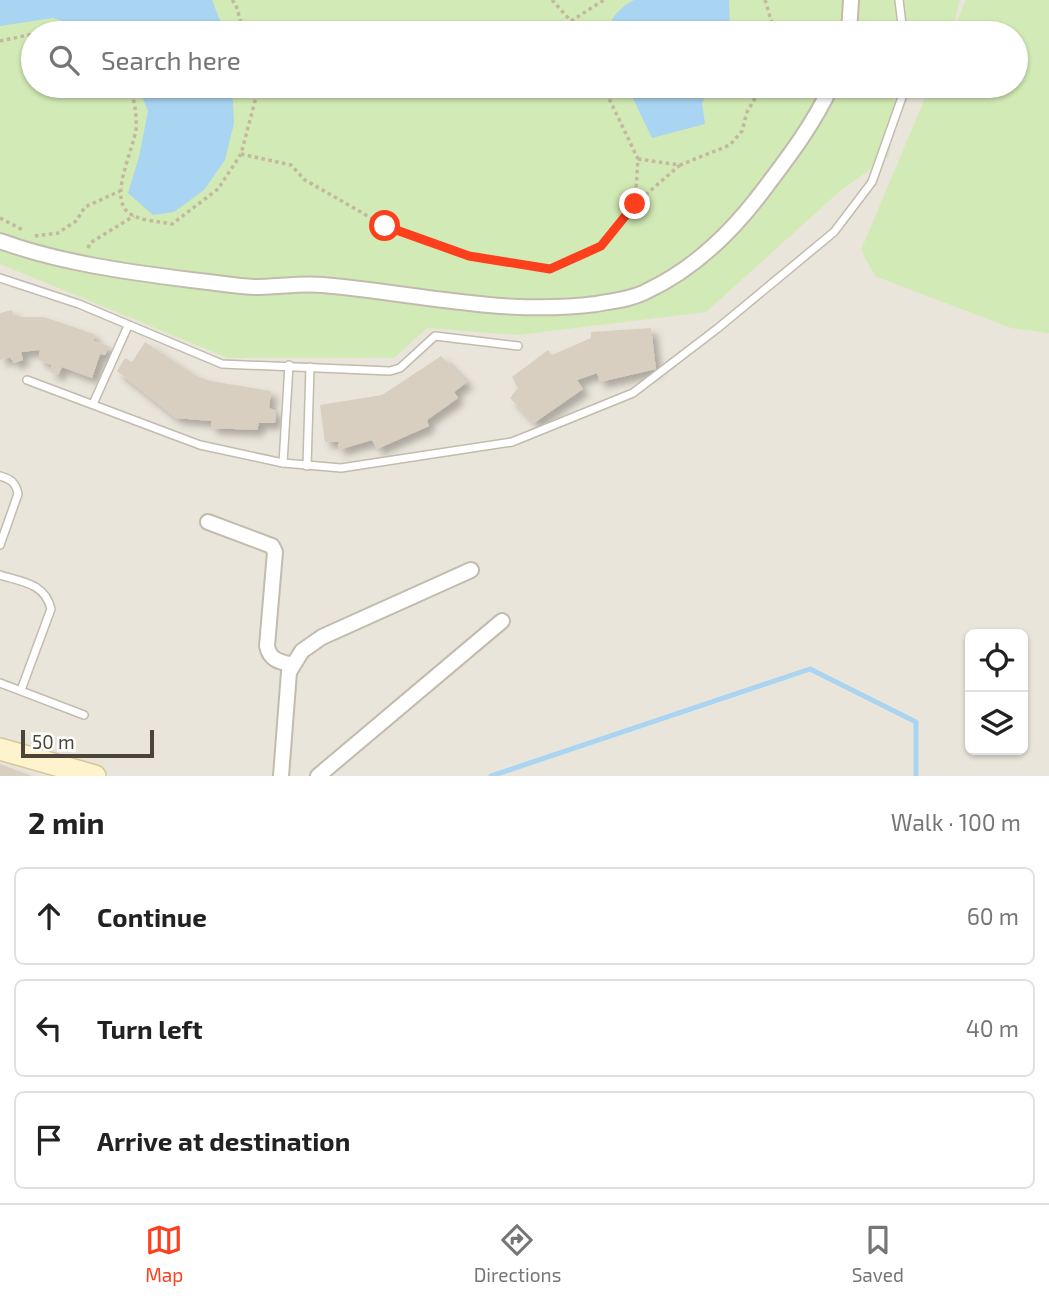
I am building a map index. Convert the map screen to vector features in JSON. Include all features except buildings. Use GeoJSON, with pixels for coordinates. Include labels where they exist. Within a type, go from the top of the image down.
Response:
{"type":"FeatureCollection","features":[{"type":"Feature","properties":{"kind":"street"},"geometry":{"type":"LineString","coordinates":[[850,21],[851,0]]}},
{"type":"Feature","properties":{"kind":"street"},"geometry":{"type":"LineString","coordinates":[[0,241],[84,263],[143,274],[252,287],[320,285],[450,303],[529,308],[608,302],[645,293],[689,267],[718,243],[778,172],[824,98]]}},
{"type":"Feature","properties":{"kind":"street"},"geometry":{"type":"LineString","coordinates":[[208,522],[272,547],[275,552],[267,646],[269,654],[275,660],[293,665]]}},
{"type":"Feature","properties":{"kind":"street"},"geometry":{"type":"LineString","coordinates":[[281,776],[289,671],[302,651],[322,637],[471,570]]}},
{"type":"Feature","properties":{"kind":"street"},"geometry":{"type":"LineString","coordinates":[[318,776],[502,621]]}},
{"type":"Feature","properties":{"kind":"street"},"geometry":{"type":"LineString","coordinates":[[0,748],[95,776]]}},
{"type":"Feature","properties":{"kind":"lane"},"geometry":{"type":"LineString","coordinates":[[899,0],[902,21]]}},
{"type":"Feature","properties":{"kind":"lane"},"geometry":{"type":"LineString","coordinates":[[27,380],[200,445],[283,463],[341,468],[512,442],[633,393],[718,328],[834,232],[872,182],[902,98]]}},
{"type":"Feature","properties":{"kind":"lane"},"geometry":{"type":"LineString","coordinates":[[0,278],[79,304],[222,364],[395,371],[439,336],[518,346]]}},
{"type":"Feature","properties":{"kind":"lane"},"geometry":{"type":"LineString","coordinates":[[93,404],[128,326]]}},
{"type":"Feature","properties":{"kind":"lane"},"geometry":{"type":"LineString","coordinates":[[283,463],[289,365]]}},
{"type":"Feature","properties":{"kind":"lane"},"geometry":{"type":"LineString","coordinates":[[307,466],[310,367]]}},
{"type":"Feature","properties":{"kind":"lane"},"geometry":{"type":"LineString","coordinates":[[0,476],[9,479],[16,486],[18,494],[0,545]]}},
{"type":"Feature","properties":{"kind":"lane"},"geometry":{"type":"LineString","coordinates":[[0,575],[41,588],[49,598],[51,609],[21,690]]}},
{"type":"Feature","properties":{"kind":"lane"},"geometry":{"type":"LineString","coordinates":[[0,684],[85,715]]}},
{"type":"Feature","properties":{"kind":"path"},"geometry":{"type":"LineString","coordinates":[[232,0],[241,21]]}},
{"type":"Feature","properties":{"kind":"path"},"geometry":{"type":"LineString","coordinates":[[551,0],[571,21],[604,0]]}},
{"type":"Feature","properties":{"kind":"path"},"geometry":{"type":"LineString","coordinates":[[765,0],[771,21]]}},
{"type":"Feature","properties":{"kind":"path"},"geometry":{"type":"LineString","coordinates":[[0,41],[21,36]]}},
{"type":"Feature","properties":{"kind":"path"},"geometry":{"type":"LineString","coordinates":[[133,98],[136,131],[120,191],[125,209],[134,216],[172,224],[218,189],[241,154],[255,98]]}},
{"type":"Feature","properties":{"kind":"path"},"geometry":{"type":"LineString","coordinates":[[609,98],[638,159],[635,204]]}},
{"type":"Feature","properties":{"kind":"path"},"geometry":{"type":"LineString","coordinates":[[241,154],[291,165],[305,180],[385,226],[469,256],[550,269],[601,246],[635,204],[680,165],[730,145],[742,131],[747,112],[755,98]]}},
{"type":"Feature","properties":{"kind":"path"},"geometry":{"type":"LineString","coordinates":[[638,159],[680,165]]}},
{"type":"Feature","properties":{"kind":"path"},"geometry":{"type":"LineString","coordinates":[[33,236],[58,233],[76,221],[85,207],[120,191]]}},
{"type":"Feature","properties":{"kind":"path"},"geometry":{"type":"LineString","coordinates":[[84,263],[90,243],[134,216]]}},
{"type":"Feature","properties":{"kind":"shaded area"},"geometry":{"type":"Polygon","coordinates":[[[0,0],[1049,0],[1049,776],[0,776],[0,0]]]}},
{"type":"Feature","properties":{"kind":"green space"},"geometry":{"type":"Polygon","coordinates":[[[0,0],[960,0],[955,21],[21,21],[21,98],[896,98],[889,156],[840,191],[706,312],[518,335],[427,328],[394,358],[228,358],[0,264],[0,0]]]}},
{"type":"Feature","properties":{"kind":"green space"},"geometry":{"type":"Polygon","coordinates":[[[966,0],[1049,0],[1049,333],[1011,328],[875,276],[861,250],[925,98],[1028,98],[1028,21],[957,21],[966,0]]]}},
{"type":"Feature","properties":{"kind":"water"},"geometry":{"type":"Polygon","coordinates":[[[0,0],[212,0],[220,21],[62,21],[53,18],[0,26],[0,0]]]}},
{"type":"Feature","properties":{"kind":"water"},"geometry":{"type":"Polygon","coordinates":[[[634,0],[729,0],[730,21],[611,21],[634,0]]]}},
{"type":"Feature","properties":{"kind":"water"},"geometry":{"type":"Polygon","coordinates":[[[143,98],[233,98],[234,123],[225,160],[204,190],[174,212],[153,215],[128,193],[139,157],[148,111],[143,98]]]}},
{"type":"Feature","properties":{"kind":"water"},"geometry":{"type":"Polygon","coordinates":[[[633,98],[704,98],[702,103],[705,124],[652,138],[633,98]]]}},
{"type":"Feature","properties":{"kind":"waterway"},"geometry":{"type":"LineString","coordinates":[[491,776],[810,669],[916,722],[916,776]]}},
{"type":"Feature","properties":{"kind":"route"},"geometry":{"type":"LineString","coordinates":[[385,226],[469,256],[550,269],[601,246],[635,204]]}}]}
